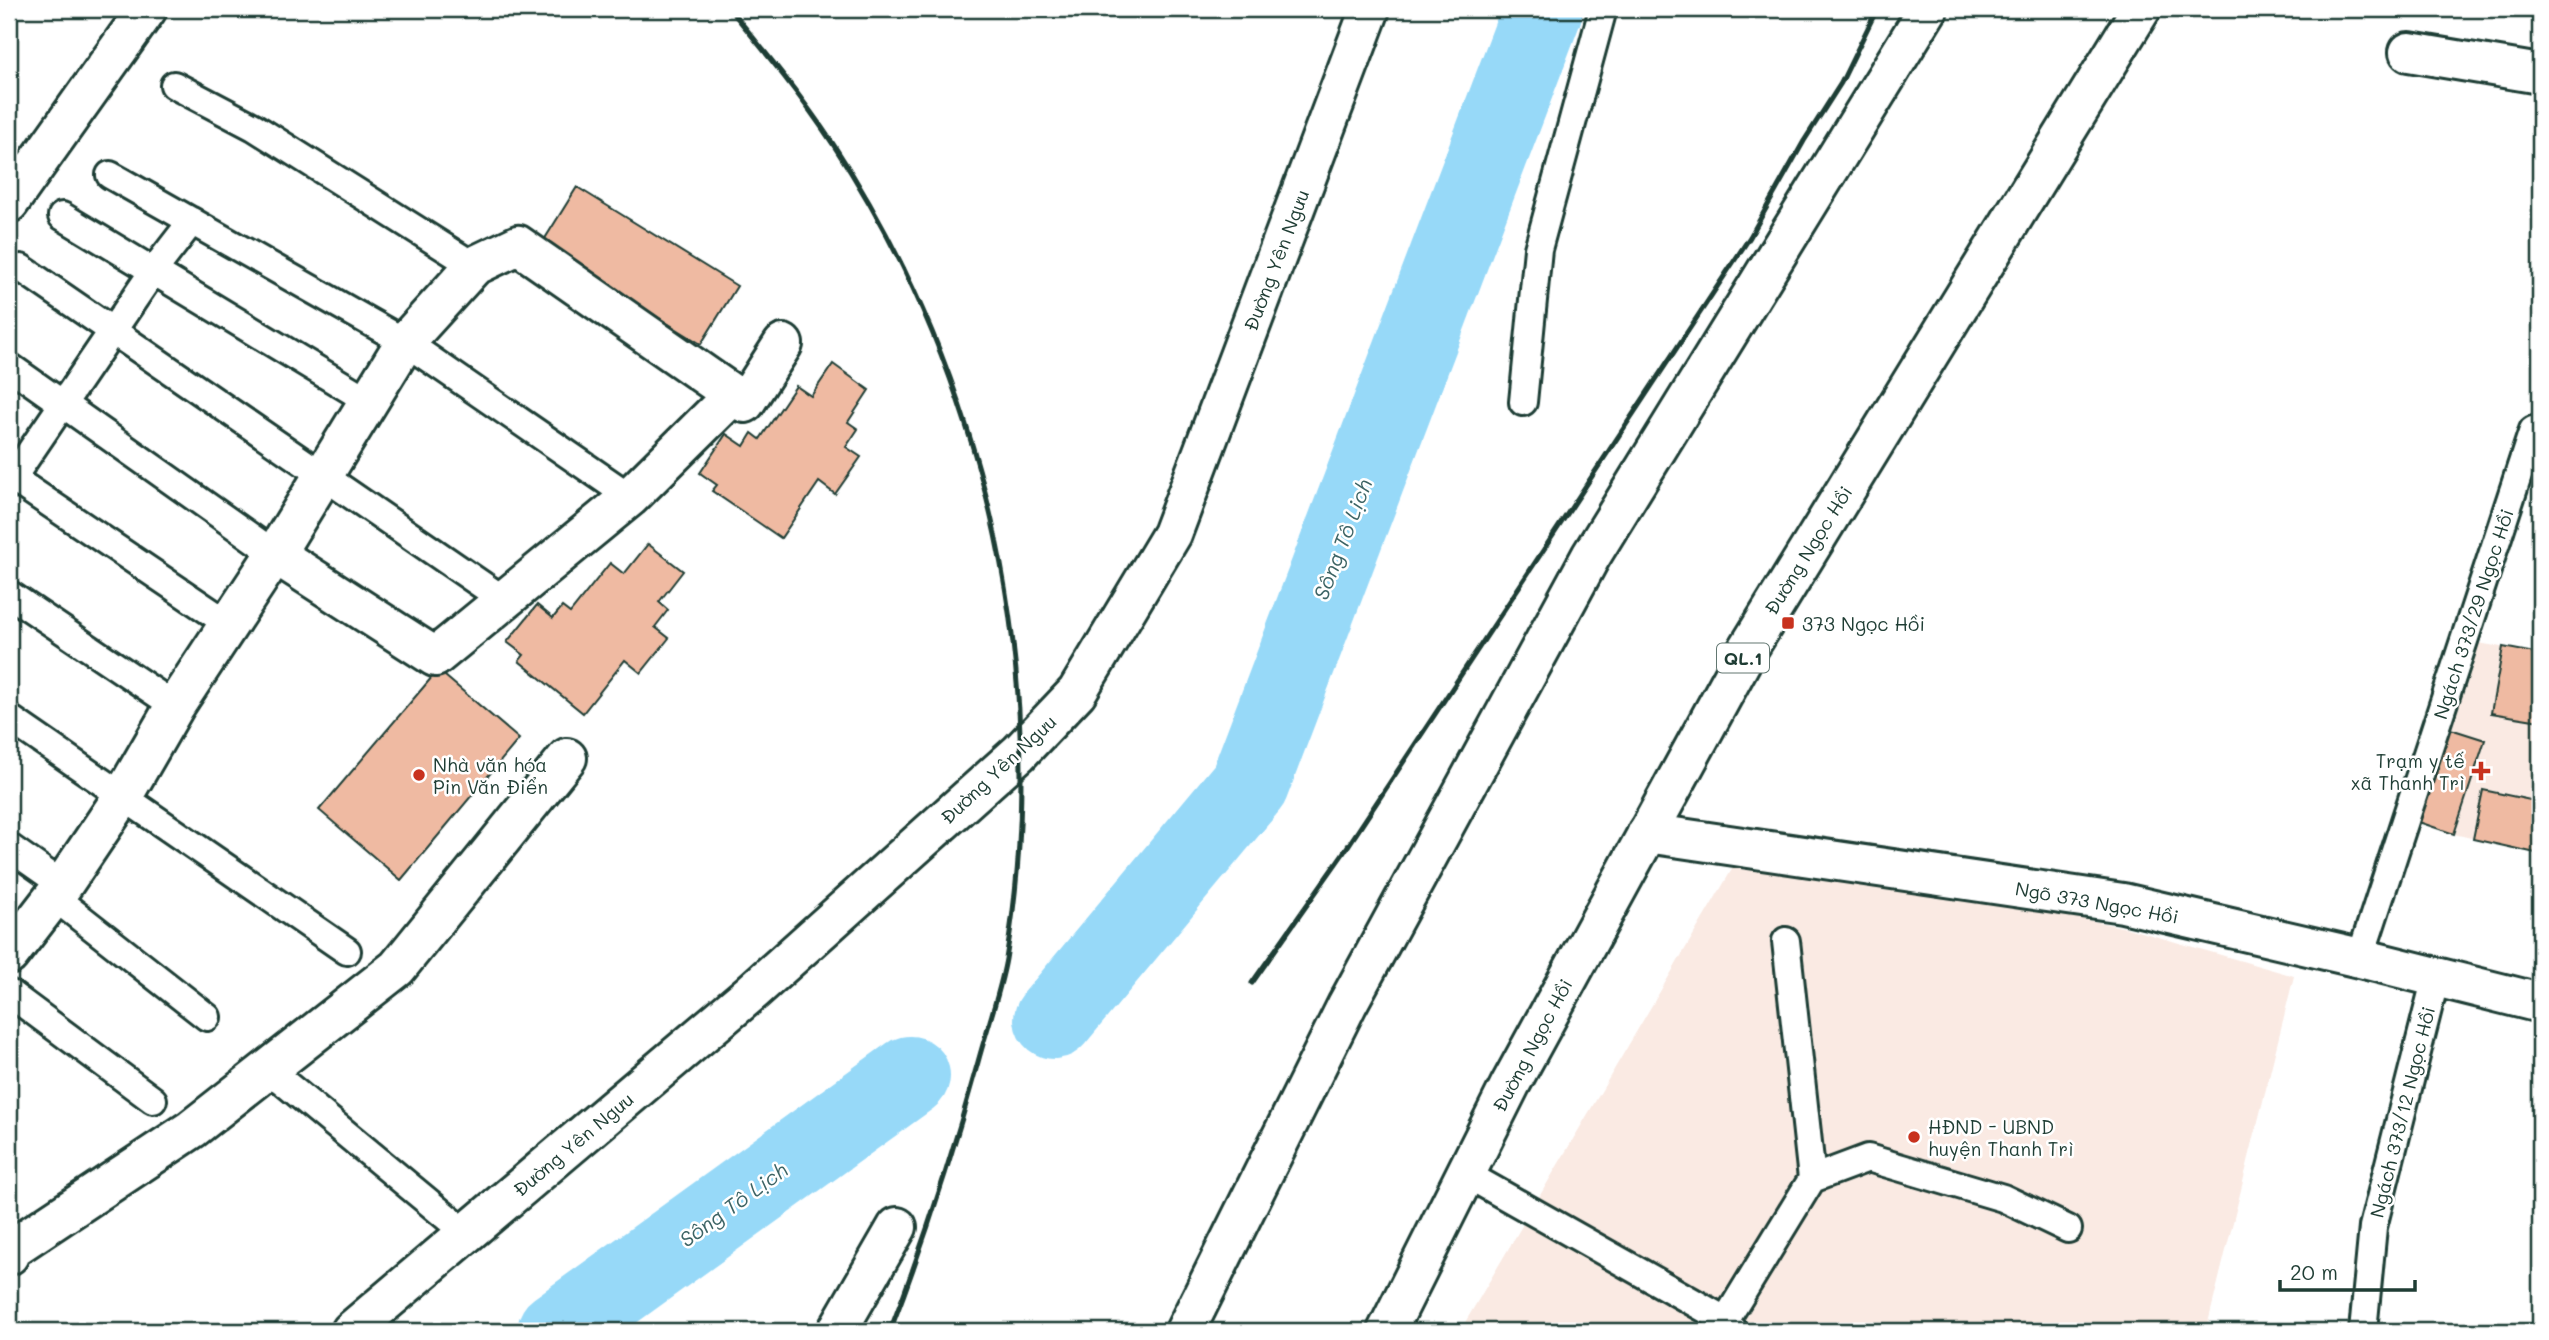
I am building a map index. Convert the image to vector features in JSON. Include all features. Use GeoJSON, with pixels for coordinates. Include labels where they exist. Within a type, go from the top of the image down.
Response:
{"type":"FeatureCollection","features":[{"type":"Feature","properties":{"kind":"main road"},"geometry":{"type":"LineString","coordinates":[[9,203],[147,9]]}},
{"type":"Feature","properties":{"kind":"main road","name":"Đường Yên Ngưu"},"geometry":{"type":"LineString","coordinates":[[351,1331],[752,992],[1019,753],[1077,692],[1172,534],[1370,9]]}},
{"type":"Feature","properties":{"kind":"main road"},"geometry":{"type":"LineString","coordinates":[[1185,1331],[1347,1004],[1591,556],[1928,9]]}},
{"type":"Feature","properties":{"kind":"main road","name":"Đường Ngọc Hồi"},"geometry":{"type":"LineString","coordinates":[[1387,1331],[1510,1085],[1748,649],[2141,9]]}},
{"type":"Feature","properties":{"kind":"main road"},"geometry":{"type":"LineString","coordinates":[[2409,52],[2540,74]]}},
{"type":"Feature","properties":{"kind":"main road"},"geometry":{"type":"LineString","coordinates":[[9,956],[58,891],[123,796],[175,706],[275,554],[405,342],[474,266],[518,245],[745,402],[783,344]]}},
{"type":"Feature","properties":{"kind":"main road"},"geometry":{"type":"LineString","coordinates":[[275,554],[435,657],[630,497],[734,394]]}},
{"type":"Feature","properties":{"kind":"main road"},"geometry":{"type":"LineString","coordinates":[[10,1250],[192,1129],[397,968],[567,758]]}},
{"type":"Feature","properties":{"kind":"main road","name":"Ngõ 373 Ngọc Hồi"},"geometry":{"type":"LineString","coordinates":[[1647,833],[2123,903],[2540,1003]]}},
{"type":"Feature","properties":{"kind":"main road"},"geometry":{"type":"LineString","coordinates":[[837,1331],[897,1227]]}},
{"type":"Feature","properties":{"kind":"lane"},"geometry":{"type":"LineString","coordinates":[[1523,402],[1538,249],[1603,9]]}},
{"type":"Feature","properties":{"kind":"lane"},"geometry":{"type":"LineString","coordinates":[[174,85],[254,127],[474,266]]}},
{"type":"Feature","properties":{"kind":"lane"},"geometry":{"type":"LineString","coordinates":[[110,175],[405,342],[630,497]]}},
{"type":"Feature","properties":{"kind":"lane"},"geometry":{"type":"LineString","coordinates":[[61,216],[369,401]]}},
{"type":"Feature","properties":{"kind":"lane"},"geometry":{"type":"LineString","coordinates":[[192,221],[154,270],[10,479],[230,625]]}},
{"type":"Feature","properties":{"kind":"lane"},"geometry":{"type":"LineString","coordinates":[[21,268],[504,600]]}},
{"type":"Feature","properties":{"kind":"lane"},"geometry":{"type":"LineString","coordinates":[[9,366],[275,554]]}},
{"type":"Feature","properties":{"kind":"lane","name":"Ngách 373/29 Ngọc Hồi"},"geometry":{"type":"LineString","coordinates":[[2360,958],[2533,430]]}},
{"type":"Feature","properties":{"kind":"lane"},"geometry":{"type":"LineString","coordinates":[[9,594],[175,706]]}},
{"type":"Feature","properties":{"kind":"lane"},"geometry":{"type":"LineString","coordinates":[[9,718],[347,951]]}},
{"type":"Feature","properties":{"kind":"lane"},"geometry":{"type":"LineString","coordinates":[[9,847],[207,1017]]}},
{"type":"Feature","properties":{"kind":"lane"},"geometry":{"type":"LineString","coordinates":[[1466,1174],[1726,1328],[1812,1179],[1787,941]]}},
{"type":"Feature","properties":{"kind":"lane","name":"Ngách 373/12 Ngọc Hồi"},"geometry":{"type":"LineString","coordinates":[[2362,1331],[2373,1227],[2436,977]]}},
{"type":"Feature","properties":{"kind":"lane"},"geometry":{"type":"LineString","coordinates":[[9,993],[153,1100]]}},
{"type":"Feature","properties":{"kind":"lane"},"geometry":{"type":"LineString","coordinates":[[269,1070],[467,1234]]}},
{"type":"Feature","properties":{"kind":"lane"},"geometry":{"type":"LineString","coordinates":[[1812,1179],[1868,1158],[2003,1198],[2068,1229]]}},
{"type":"Feature","properties":{"kind":"shaded area","name":"Trạm y tế xã Thanh Trì"},"geometry":{"type":"Polygon","coordinates":[[[2473,642],[2540,654],[2540,854],[2454,834],[2407,818],[2473,642]]]}},
{"type":"Feature","properties":{"kind":"shaded area","name":"HĐND - UBND huyện Thanh Trì"},"geometry":{"type":"Polygon","coordinates":[[[1734,866],[1888,880],[2127,928],[2294,976],[2206,1331],[1460,1331],[1734,866]]]}},
{"type":"Feature","properties":{"kind":"building"},"geometry":{"type":"Polygon","coordinates":[[[577,187],[737,286],[701,344],[541,245],[577,187]]]}},
{"type":"Feature","properties":{"kind":"building"},"geometry":{"type":"Polygon","coordinates":[[[833,364],[869,390],[848,422],[858,429],[846,447],[861,457],[835,494],[819,482],[781,538],[712,491],[717,485],[700,473],[726,434],[744,446],[752,433],[760,439],[796,386],[811,396],[833,364]]]}},
{"type":"Feature","properties":{"kind":"building"},"geometry":{"type":"Polygon","coordinates":[[[648,544],[683,571],[659,602],[668,610],[655,627],[669,638],[641,673],[625,660],[583,713],[519,661],[524,655],[507,642],[537,605],[553,618],[562,607],[570,613],[610,563],[624,574],[648,544]]]}},
{"type":"Feature","properties":{"kind":"building"},"geometry":{"type":"Polygon","coordinates":[[[2503,647],[2540,654],[2540,721],[2491,713],[2503,647]]]}},
{"type":"Feature","properties":{"kind":"building","name":"Nhà văn hóa Pin Văn Điển"},"geometry":{"type":"Polygon","coordinates":[[[438,670],[519,739],[401,880],[319,810],[438,670]]]}},
{"type":"Feature","properties":{"kind":"building"},"geometry":{"type":"Polygon","coordinates":[[[2438,725],[2485,740],[2454,834],[2407,818],[2438,725]]]}},
{"type":"Feature","properties":{"kind":"building"},"geometry":{"type":"Polygon","coordinates":[[[2483,790],[2540,802],[2540,854],[2473,839],[2483,790]]]}},
{"type":"Feature","properties":{"kind":"waterway","name":"Sông Tô Lịch"},"geometry":{"type":"LineString","coordinates":[[1054,1019],[1249,785],[1543,9]]}},
{"type":"Feature","properties":{"kind":"waterway","name":"Sông Tô Lịch"},"geometry":{"type":"LineString","coordinates":[[557,1331],[910,1076]]}},
{"type":"Feature","properties":{"kind":"railway"},"geometry":{"type":"LineString","coordinates":[[730,9],[796,92],[833,144],[887,235],[932,332],[968,432],[995,536],[1013,641],[1021,748],[1018,854],[1006,959],[948,1164],[890,1331]]}},
{"type":"Feature","properties":{"kind":"railway"},"geometry":{"type":"LineString","coordinates":[[1252,983],[1342,855],[1750,237],[1804,141],[1841,83],[1877,9]]}},
{"type":"Feature","properties":{"kind":"place","name":"373 Ngọc Hồi"},"geometry":{"type":"Point","coordinates":[1788,623]}},
{"type":"Feature","properties":{"kind":"place","name":"Trạm y tế xã Thanh Trì"},"geometry":{"type":"Point","coordinates":[2481,771]}},
{"type":"Feature","properties":{"kind":"place","name":"Nhà văn hóa Pin Văn Điển"},"geometry":{"type":"Point","coordinates":[419,775]}},
{"type":"Feature","properties":{"kind":"place","name":"HĐND - UBND huyện Thanh Trì"},"geometry":{"type":"Point","coordinates":[1914,1137]}}]}
